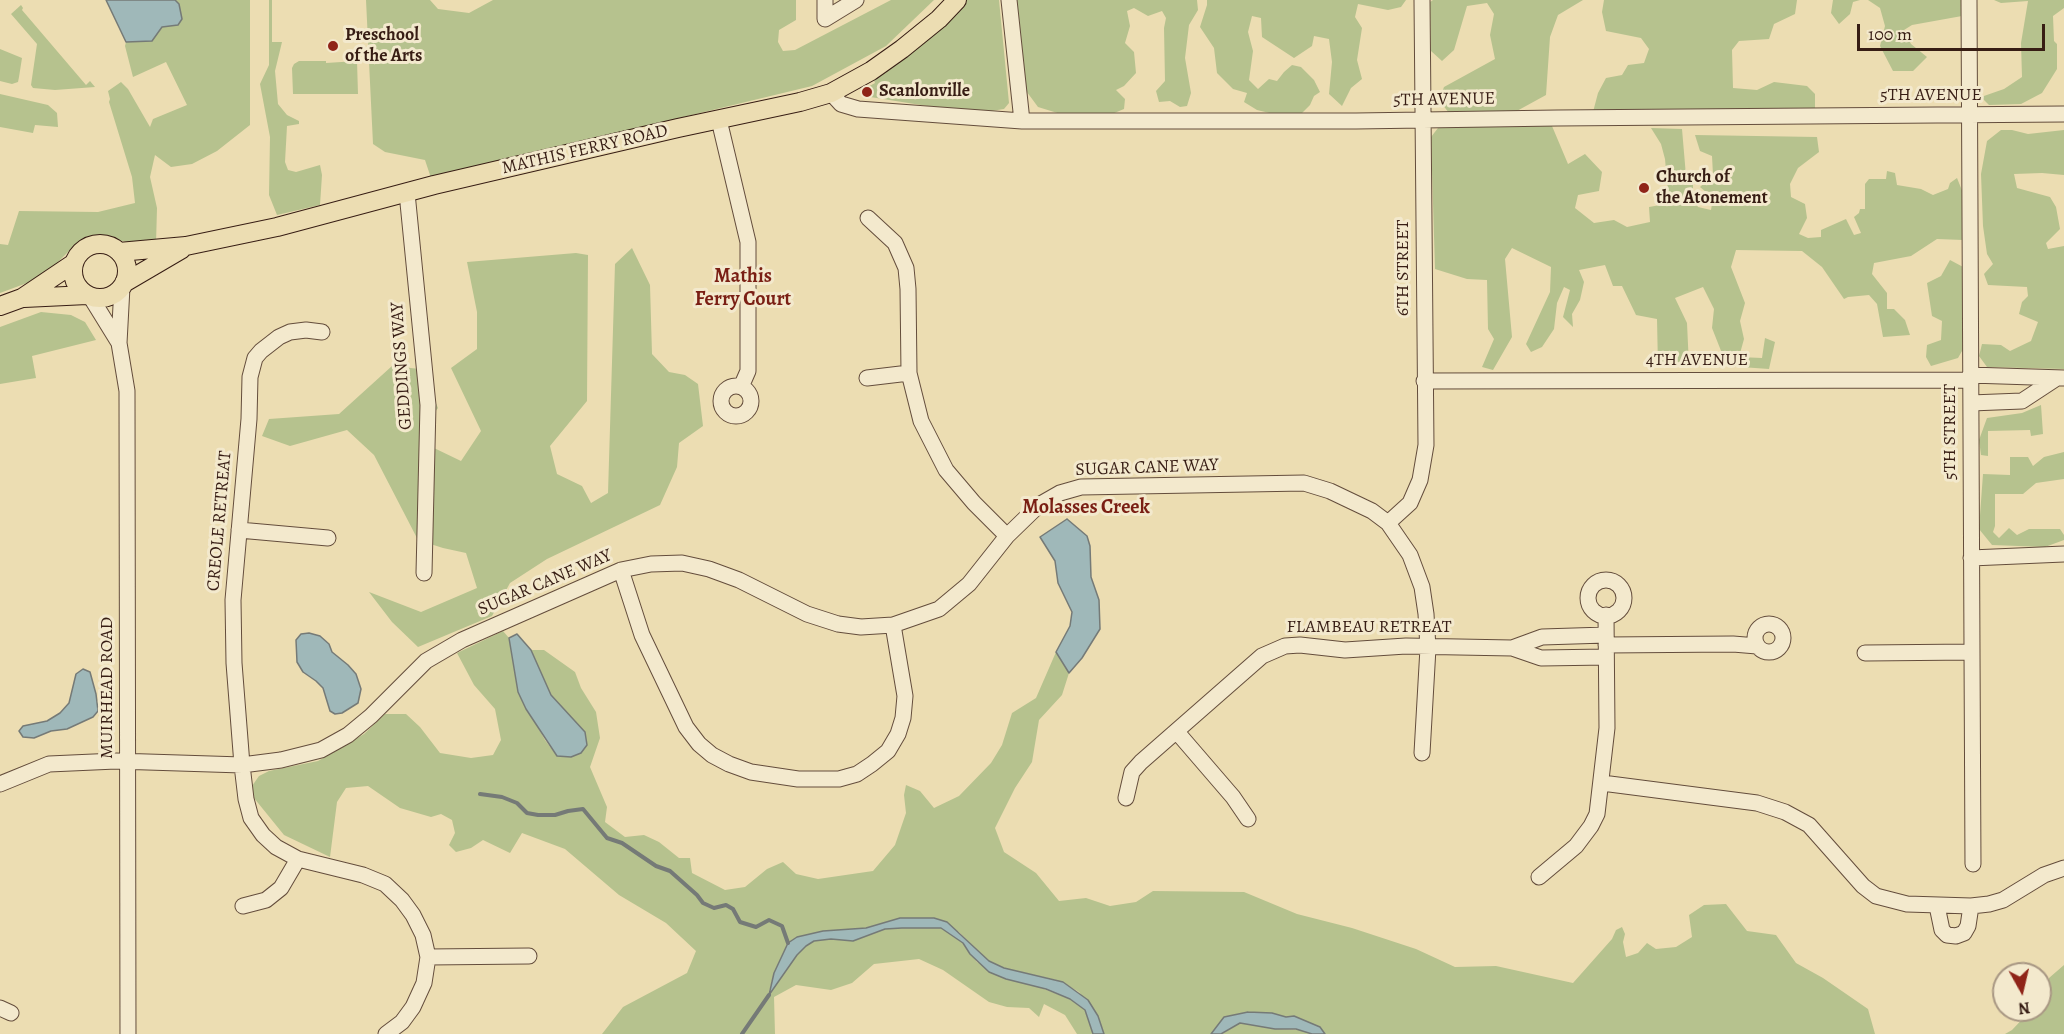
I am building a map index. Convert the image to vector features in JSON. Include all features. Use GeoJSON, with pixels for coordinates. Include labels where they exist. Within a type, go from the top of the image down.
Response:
{"type":"FeatureCollection","features":[{"type":"Feature","properties":{"kind":"main road","name":"MATHIS FERRY ROAD"},"geometry":{"type":"LineString","coordinates":[[119,252],[186,246],[277,227],[407,193],[831,93],[871,71],[902,49],[939,19],[957,0]]}},
{"type":"Feature","properties":{"kind":"main road"},"geometry":{"type":"LineString","coordinates":[[0,306],[22,298],[74,263],[81,252],[93,245],[107,245],[119,252],[127,267],[123,285],[117,292],[104,298],[89,296],[22,298]]}},
{"type":"Feature","properties":{"kind":"main road","name":"MATHIS FERRY ROAD"},"geometry":{"type":"LineString","coordinates":[[123,285],[186,246]]}},
{"type":"Feature","properties":{"kind":"main road"},"geometry":{"type":"LineString","coordinates":[[74,263],[76,285],[89,296]]}},
{"type":"Feature","properties":{"kind":"street"},"geometry":{"type":"LineString","coordinates":[[825,0],[825,19],[856,0]]}},
{"type":"Feature","properties":{"kind":"street"},"geometry":{"type":"LineString","coordinates":[[1009,0],[1022,121]]}},
{"type":"Feature","properties":{"kind":"street","name":"6TH STREET"},"geometry":{"type":"LineString","coordinates":[[1388,523],[1410,503],[1420,480],[1426,445],[1422,0]]}},
{"type":"Feature","properties":{"kind":"street","name":"5TH STREET"},"geometry":{"type":"LineString","coordinates":[[1969,0],[1973,864]]}},
{"type":"Feature","properties":{"kind":"street","name":"5TH AVENUE"},"geometry":{"type":"LineString","coordinates":[[831,93],[841,104],[858,109],[1022,121],[2064,114]]}},
{"type":"Feature","properties":{"kind":"street"},"geometry":{"type":"LineString","coordinates":[[719,120],[747,242],[748,371],[741,387]]}},
{"type":"Feature","properties":{"kind":"street","name":"GEDDINGS WAY"},"geometry":{"type":"LineString","coordinates":[[407,193],[428,405],[424,573]]}},
{"type":"Feature","properties":{"kind":"street"},"geometry":{"type":"LineString","coordinates":[[868,218],[895,243],[906,268],[909,374],[921,421],[946,470],[974,503],[1007,536]]}},
{"type":"Feature","properties":{"kind":"street","name":"MUIRHEAD ROAD"},"geometry":{"type":"LineString","coordinates":[[123,285],[119,343],[127,391],[128,1034]]}},
{"type":"Feature","properties":{"kind":"street","name":"MUIRHEAD ROAD"},"geometry":{"type":"LineString","coordinates":[[89,296],[119,343]]}},
{"type":"Feature","properties":{"kind":"street","name":"CREOLE RETREAT"},"geometry":{"type":"LineString","coordinates":[[322,332],[306,330],[290,332],[268,345],[255,358],[250,377],[232,625],[246,799],[251,818],[263,835],[276,847],[298,859],[363,875],[385,884],[402,900],[413,915],[423,935],[428,957]]}},
{"type":"Feature","properties":{"kind":"street"},"geometry":{"type":"LineString","coordinates":[[867,378],[909,374]]}},
{"type":"Feature","properties":{"kind":"street","name":"4TH AVENUE"},"geometry":{"type":"LineString","coordinates":[[1424,381],[2061,378]]}},
{"type":"Feature","properties":{"kind":"street","name":"4TH AVENUE"},"geometry":{"type":"LineString","coordinates":[[1971,403],[2022,401],[2061,378]]}},
{"type":"Feature","properties":{"kind":"street","name":"SUGAR CANE WAY"},"geometry":{"type":"LineString","coordinates":[[0,783],[49,764],[128,762],[242,765],[281,760],[321,750],[348,735],[371,716],[426,661],[462,640],[621,570],[651,564],[682,563],[709,569],[739,580],[807,614],[838,624],[861,627],[893,625],[939,609],[969,584],[1007,536],[1039,505],[1060,493],[1081,487],[1304,483],[1330,491],[1372,511],[1388,523],[1410,555],[1422,587],[1426,614],[1428,648],[1422,753]]}},
{"type":"Feature","properties":{"kind":"street"},"geometry":{"type":"LineString","coordinates":[[239,530],[328,538]]}},
{"type":"Feature","properties":{"kind":"street"},"geometry":{"type":"LineString","coordinates":[[1971,558],[2064,554]]}},
{"type":"Feature","properties":{"kind":"street"},"geometry":{"type":"LineString","coordinates":[[621,570],[642,635],[686,727],[711,755],[751,772],[798,779],[839,779],[857,774],[888,751],[898,734],[903,718],[905,696],[893,625]]}},
{"type":"Feature","properties":{"kind":"street"},"geometry":{"type":"LineString","coordinates":[[1539,877],[1576,846],[1597,814],[1607,728],[1606,615]]}},
{"type":"Feature","properties":{"kind":"street"},"geometry":{"type":"LineString","coordinates":[[1512,648],[1542,637],[1606,646]]}},
{"type":"Feature","properties":{"kind":"street","name":"FLAMBEAU RETREAT"},"geometry":{"type":"LineString","coordinates":[[1126,798],[1132,772],[1262,656],[1285,646],[1300,645],[1345,650],[1406,646],[1512,648],[1541,658],[1606,646],[1732,644],[1757,646]]}},
{"type":"Feature","properties":{"kind":"street"},"geometry":{"type":"LineString","coordinates":[[1865,653],[1972,652]]}},
{"type":"Feature","properties":{"kind":"street"},"geometry":{"type":"LineString","coordinates":[[1177,732],[1233,797],[1248,819]]}},
{"type":"Feature","properties":{"kind":"street"},"geometry":{"type":"LineString","coordinates":[[1602,783],[1757,803],[1779,810],[1809,825],[1863,886],[1876,896],[1907,904],[1971,906],[2003,900],[2044,876],[2064,868]]}},
{"type":"Feature","properties":{"kind":"street"},"geometry":{"type":"LineString","coordinates":[[243,906],[266,900],[281,888],[298,859]]}},
{"type":"Feature","properties":{"kind":"street"},"geometry":{"type":"LineString","coordinates":[[1937,906],[1942,930],[1947,935],[1956,936],[1964,933],[1968,926],[1971,906]]}},
{"type":"Feature","properties":{"kind":"street"},"geometry":{"type":"LineString","coordinates":[[386,1034],[402,1022],[413,1007],[424,982],[428,957],[529,956]]}},
{"type":"Feature","properties":{"kind":"green space"},"geometry":{"type":"Polygon","coordinates":[[[175,0],[250,0],[250,125],[217,151],[192,164],[171,167],[155,155],[150,177],[157,208],[156,244],[138,244],[101,237],[79,241],[52,268],[27,283],[0,293],[0,244],[8,245],[19,211],[98,212],[135,203],[132,177],[109,102],[108,91],[121,82],[128,89],[150,127],[153,119],[187,105],[166,62],[133,77],[125,46],[126,42],[134,42],[158,33],[162,27],[182,19],[179,4],[175,0]]]}},
{"type":"Feature","properties":{"kind":"green space"},"geometry":{"type":"Polygon","coordinates":[[[269,0],[272,0],[272,42],[282,42],[275,71],[278,104],[287,115],[299,121],[299,124],[287,126],[285,162],[288,170],[296,172],[320,165],[322,175],[320,205],[277,215],[269,195],[270,137],[260,84],[269,65],[269,0]]]}},
{"type":"Feature","properties":{"kind":"green space"},"geometry":{"type":"Polygon","coordinates":[[[366,0],[430,0],[438,9],[469,13],[493,0],[796,0],[796,20],[779,30],[778,42],[783,51],[795,50],[891,0],[934,0],[886,46],[812,86],[431,178],[425,160],[385,152],[373,144],[366,0]]]}},
{"type":"Feature","properties":{"kind":"green space"},"geometry":{"type":"Polygon","coordinates":[[[961,0],[999,0],[1009,103],[1004,109],[991,111],[940,108],[864,96],[862,90],[875,83],[873,77],[961,0]]]}},
{"type":"Feature","properties":{"kind":"green space"},"geometry":{"type":"Polygon","coordinates":[[[1015,0],[1197,0],[1198,10],[1189,25],[1185,58],[1191,93],[1187,106],[1180,107],[1170,101],[1159,102],[1156,91],[1165,81],[1164,28],[1166,18],[1162,11],[1148,16],[1134,8],[1127,11],[1130,26],[1125,43],[1134,52],[1136,73],[1124,86],[1116,90],[1125,99],[1124,109],[1107,116],[1064,115],[1038,107],[1021,84],[1015,0]]]}},
{"type":"Feature","properties":{"kind":"green space"},"geometry":{"type":"Polygon","coordinates":[[[1207,0],[1406,0],[1401,7],[1388,10],[1358,4],[1355,17],[1362,28],[1357,60],[1362,79],[1351,88],[1342,106],[1329,94],[1332,62],[1329,39],[1314,36],[1312,46],[1294,58],[1262,37],[1261,18],[1252,16],[1248,32],[1253,51],[1249,80],[1258,89],[1269,79],[1277,81],[1292,65],[1301,67],[1314,80],[1320,92],[1314,96],[1310,105],[1301,114],[1282,116],[1257,110],[1244,102],[1247,93],[1233,89],[1217,73],[1214,48],[1200,27],[1207,0]]]}},
{"type":"Feature","properties":{"kind":"green space"},"geometry":{"type":"Polygon","coordinates":[[[1433,0],[1583,0],[1558,15],[1550,37],[1546,95],[1515,112],[1449,113],[1439,100],[1444,87],[1495,59],[1490,35],[1494,14],[1487,3],[1467,6],[1454,50],[1442,61],[1431,51],[1430,2],[1433,0]]]}},
{"type":"Feature","properties":{"kind":"green space"},"geometry":{"type":"Polygon","coordinates":[[[1604,0],[1797,0],[1795,14],[1774,24],[1769,39],[1739,41],[1732,50],[1733,88],[1757,90],[1774,82],[1807,86],[1815,94],[1815,111],[1593,112],[1598,93],[1606,78],[1622,75],[1628,65],[1644,63],[1649,49],[1641,38],[1606,31],[1602,12],[1604,0]]]}},
{"type":"Feature","properties":{"kind":"green space"},"geometry":{"type":"Polygon","coordinates":[[[1833,0],[1860,0],[1853,2],[1850,14],[1839,24],[1831,13],[1833,0]]]}},
{"type":"Feature","properties":{"kind":"green space"},"geometry":{"type":"Polygon","coordinates":[[[1868,0],[1962,0],[1962,16],[1912,25],[1904,30],[1911,44],[1927,57],[1913,71],[1893,71],[1880,46],[1885,26],[1880,8],[1868,0]]]}},
{"type":"Feature","properties":{"kind":"green space"},"geometry":{"type":"Polygon","coordinates":[[[1994,0],[2064,0],[2064,8],[2053,16],[2054,41],[2057,44],[2057,69],[2042,93],[2021,104],[1989,105],[1981,97],[2004,89],[2022,77],[2021,43],[2028,1],[2001,3],[1994,0]]]}},
{"type":"Feature","properties":{"kind":"green space"},"geometry":{"type":"Polygon","coordinates":[[[21,5],[22,10],[86,85],[90,81],[95,87],[55,90],[33,88],[31,85],[37,44],[11,14],[21,5]]]}},
{"type":"Feature","properties":{"kind":"green space"},"geometry":{"type":"Polygon","coordinates":[[[0,49],[22,58],[18,82],[12,84],[0,81],[0,49]]]}},
{"type":"Feature","properties":{"kind":"green space"},"geometry":{"type":"Polygon","coordinates":[[[299,61],[326,61],[326,63],[357,61],[358,94],[293,94],[292,68],[299,61]]]}},
{"type":"Feature","properties":{"kind":"green space"},"geometry":{"type":"Polygon","coordinates":[[[0,94],[48,105],[57,113],[58,127],[35,125],[33,133],[0,127],[0,94]]]}},
{"type":"Feature","properties":{"kind":"green space"},"geometry":{"type":"Polygon","coordinates":[[[1552,126],[1568,164],[1585,154],[1602,172],[1599,191],[1578,195],[1575,208],[1594,223],[1614,220],[1627,227],[1650,222],[1649,207],[1666,204],[1668,191],[1661,144],[1651,128],[1682,129],[1686,176],[1693,176],[1693,197],[1698,207],[1711,210],[1713,198],[1700,187],[1713,175],[1712,156],[1700,151],[1695,135],[1817,137],[1819,152],[1798,168],[1790,184],[1791,197],[1805,204],[1807,218],[1799,234],[1808,238],[1821,237],[1821,230],[1846,219],[1854,235],[1861,233],[1854,217],[1860,209],[1865,209],[1865,184],[1869,179],[1886,179],[1887,171],[1895,173],[1897,185],[1921,189],[1933,195],[1948,189],[1950,183],[1957,178],[1963,193],[1963,240],[1937,239],[1911,256],[1874,263],[1872,274],[1887,293],[1887,309],[1894,309],[1905,320],[1910,335],[1883,337],[1877,304],[1869,295],[1844,299],[1822,267],[1802,251],[1736,250],[1731,267],[1745,303],[1740,321],[1744,339],[1739,357],[1762,358],[1765,338],[1775,342],[1769,369],[1727,366],[1712,328],[1714,309],[1703,287],[1675,298],[1687,323],[1689,366],[1658,367],[1657,319],[1636,315],[1622,286],[1613,286],[1605,265],[1579,270],[1584,282],[1580,300],[1572,314],[1573,327],[1563,317],[1570,290],[1564,287],[1557,303],[1554,329],[1542,347],[1531,352],[1526,344],[1550,292],[1551,267],[1512,248],[1505,259],[1512,337],[1493,370],[1482,367],[1494,339],[1488,329],[1487,280],[1467,279],[1435,269],[1431,137],[1438,128],[1448,127],[1552,126]]]}},
{"type":"Feature","properties":{"kind":"green space"},"geometry":{"type":"Polygon","coordinates":[[[2001,130],[2028,134],[2064,130],[2064,175],[2014,174],[2017,188],[2050,197],[2056,207],[2060,229],[2046,243],[2048,249],[2064,246],[2064,369],[1987,367],[1979,356],[1982,344],[2001,345],[2010,351],[2031,341],[2038,322],[2019,314],[2022,302],[2028,296],[2027,287],[1988,285],[1984,274],[1993,264],[1987,254],[1983,226],[1981,174],[1987,141],[2001,130]]]}},
{"type":"Feature","properties":{"kind":"green space"},"geometry":{"type":"Polygon","coordinates":[[[632,248],[650,285],[652,354],[669,372],[685,375],[698,384],[703,426],[679,443],[677,467],[660,505],[547,559],[510,583],[492,616],[418,647],[392,622],[369,592],[421,612],[477,588],[466,553],[418,540],[374,455],[347,430],[290,446],[262,436],[269,419],[339,414],[392,366],[420,369],[438,408],[422,428],[434,448],[461,461],[481,431],[451,368],[477,349],[477,312],[467,262],[576,253],[588,255],[587,401],[550,446],[557,474],[582,486],[591,503],[608,493],[615,264],[632,248]]]}},
{"type":"Feature","properties":{"kind":"green space"},"geometry":{"type":"Polygon","coordinates":[[[1950,260],[1965,268],[1966,344],[1958,358],[1931,366],[1926,357],[1927,345],[1941,340],[1942,321],[1932,316],[1927,283],[1941,276],[1950,260]]]}},
{"type":"Feature","properties":{"kind":"green space"},"geometry":{"type":"Polygon","coordinates":[[[41,312],[71,315],[85,322],[96,340],[32,356],[36,378],[0,384],[0,327],[41,312]]]}},
{"type":"Feature","properties":{"kind":"green space"},"geometry":{"type":"Polygon","coordinates":[[[2041,405],[2043,434],[2031,436],[2030,430],[1988,431],[1988,456],[1981,455],[1979,440],[1987,418],[2022,413],[2041,405]]]}},
{"type":"Feature","properties":{"kind":"green space"},"geometry":{"type":"Polygon","coordinates":[[[2064,452],[2064,479],[2036,483],[2023,494],[1995,494],[1993,532],[1999,538],[2009,528],[2017,535],[2029,529],[2060,529],[2064,540],[2045,547],[1992,545],[1979,529],[1983,474],[2010,475],[2010,457],[2028,457],[2033,466],[2044,457],[2064,452]]]}},
{"type":"Feature","properties":{"kind":"green space"},"geometry":{"type":"Polygon","coordinates":[[[503,631],[509,638],[518,692],[545,740],[557,756],[585,732],[551,695],[531,650],[544,650],[575,672],[581,688],[596,712],[600,738],[590,767],[607,807],[605,822],[625,837],[644,835],[659,842],[679,858],[690,858],[692,873],[725,890],[745,887],[767,869],[783,862],[796,874],[818,879],[873,871],[895,845],[906,813],[904,795],[906,785],[920,791],[934,808],[959,796],[991,763],[1002,745],[1012,713],[1036,698],[1056,652],[1069,673],[1062,695],[1039,720],[1032,762],[1015,788],[995,828],[1004,852],[1036,873],[1059,901],[1086,898],[1110,906],[1136,902],[1153,891],[1244,892],[1297,914],[1352,928],[1416,949],[1455,967],[1496,966],[1573,983],[1612,939],[1616,930],[1622,927],[1625,934],[1623,942],[1626,957],[1638,953],[1647,943],[1656,949],[1676,947],[1692,937],[1689,915],[1704,905],[1726,904],[1747,931],[1776,935],[1796,963],[1823,978],[1868,1009],[1875,1034],[1325,1034],[1320,1027],[1236,1015],[1211,1034],[1104,1034],[1098,1016],[1079,992],[1067,985],[1056,980],[1004,968],[989,961],[959,932],[934,918],[900,918],[866,928],[823,931],[788,943],[774,973],[769,992],[797,955],[814,941],[831,939],[853,941],[885,929],[941,928],[963,943],[977,962],[1028,985],[1070,999],[1085,1010],[1093,1034],[1077,1034],[1065,1015],[1044,1004],[1039,1017],[1029,1008],[1007,1007],[989,1002],[943,970],[919,959],[874,964],[852,983],[831,990],[796,985],[774,997],[775,1034],[602,1034],[623,1007],[687,973],[696,951],[666,923],[619,895],[565,849],[522,833],[510,853],[483,840],[471,848],[456,852],[449,845],[455,833],[452,820],[441,814],[431,817],[400,808],[368,786],[346,788],[337,802],[330,857],[284,835],[254,798],[252,786],[259,776],[269,771],[318,761],[364,734],[385,714],[406,714],[420,727],[440,753],[471,758],[493,755],[501,740],[495,709],[474,685],[457,653],[503,631]]]}},
{"type":"Feature","properties":{"kind":"green space"},"geometry":{"type":"Polygon","coordinates":[[[2064,965],[2064,1034],[2005,1034],[2020,1022],[2052,1022],[2052,975],[2064,965]]]}},
{"type":"Feature","properties":{"kind":"green space"},"geometry":{"type":"Polygon","coordinates":[[[1240,1023],[1275,1029],[1300,1030],[1312,1034],[1222,1034],[1240,1023]]]}},
{"type":"Feature","properties":{"kind":"water"},"geometry":{"type":"Polygon","coordinates":[[[106,0],[175,0],[179,4],[182,19],[178,25],[162,27],[152,41],[126,42],[106,0]]]}},
{"type":"Feature","properties":{"kind":"water"},"geometry":{"type":"Polygon","coordinates":[[[1067,519],[1087,536],[1090,546],[1091,577],[1099,600],[1100,629],[1082,658],[1069,673],[1056,652],[1070,626],[1072,612],[1058,583],[1055,561],[1040,537],[1067,519]]]}},
{"type":"Feature","properties":{"kind":"water"},"geometry":{"type":"Polygon","coordinates":[[[309,633],[320,636],[329,644],[332,652],[356,674],[361,689],[358,703],[342,713],[335,714],[330,711],[323,688],[303,672],[297,662],[296,640],[301,634],[309,633]]]}},
{"type":"Feature","properties":{"kind":"water"},"geometry":{"type":"Polygon","coordinates":[[[517,634],[531,650],[551,695],[585,732],[587,745],[581,753],[571,757],[557,756],[526,709],[518,692],[509,638],[517,634]]]}},
{"type":"Feature","properties":{"kind":"water"},"geometry":{"type":"Polygon","coordinates":[[[83,669],[90,672],[96,694],[98,711],[93,717],[67,729],[51,731],[34,738],[23,737],[19,731],[23,726],[47,721],[60,713],[69,703],[76,674],[83,669]]]}},
{"type":"Feature","properties":{"kind":"water"},"geometry":{"type":"Polygon","coordinates":[[[900,918],[934,918],[947,922],[989,961],[1004,968],[1063,982],[1088,1000],[1098,1016],[1104,1034],[1093,1034],[1085,1010],[1070,999],[1046,989],[1006,979],[989,972],[970,954],[963,943],[941,928],[885,929],[853,941],[831,939],[814,941],[797,955],[769,995],[774,973],[788,943],[797,937],[823,931],[866,928],[900,918]]]}},
{"type":"Feature","properties":{"kind":"water"},"geometry":{"type":"Polygon","coordinates":[[[1248,1012],[1294,1016],[1320,1027],[1325,1034],[1240,1023],[1221,1034],[1211,1034],[1224,1017],[1248,1012]]]}},
{"type":"Feature","properties":{"kind":"waterway"},"geometry":{"type":"LineString","coordinates":[[480,794],[502,797],[517,803],[527,813],[538,815],[555,815],[583,809],[607,838],[622,843],[656,866],[670,871],[703,903],[714,908],[726,905],[733,909],[740,922],[756,927],[769,920],[782,926],[788,943]]}},
{"type":"Feature","properties":{"kind":"waterway","name":"Molasses Creek"},"geometry":{"type":"LineString","coordinates":[[742,1034],[769,995]]}},
{"type":"Feature","properties":{"kind":"place","name":"Preschool of the Arts"},"geometry":{"type":"Point","coordinates":[333,46]}},
{"type":"Feature","properties":{"kind":"place","name":"Scanlonville"},"geometry":{"type":"Point","coordinates":[867,92]}},
{"type":"Feature","properties":{"kind":"place","name":"Church of the Atonement"},"geometry":{"type":"Point","coordinates":[1644,188]}},
{"type":"Feature","properties":{"kind":"district","name":"Mathis Ferry Court"},"geometry":{"type":"Point","coordinates":[743,288]}},
{"type":"Feature","properties":{"kind":"district","name":"Molasses Creek"},"geometry":{"type":"Point","coordinates":[1086,508]}}]}
